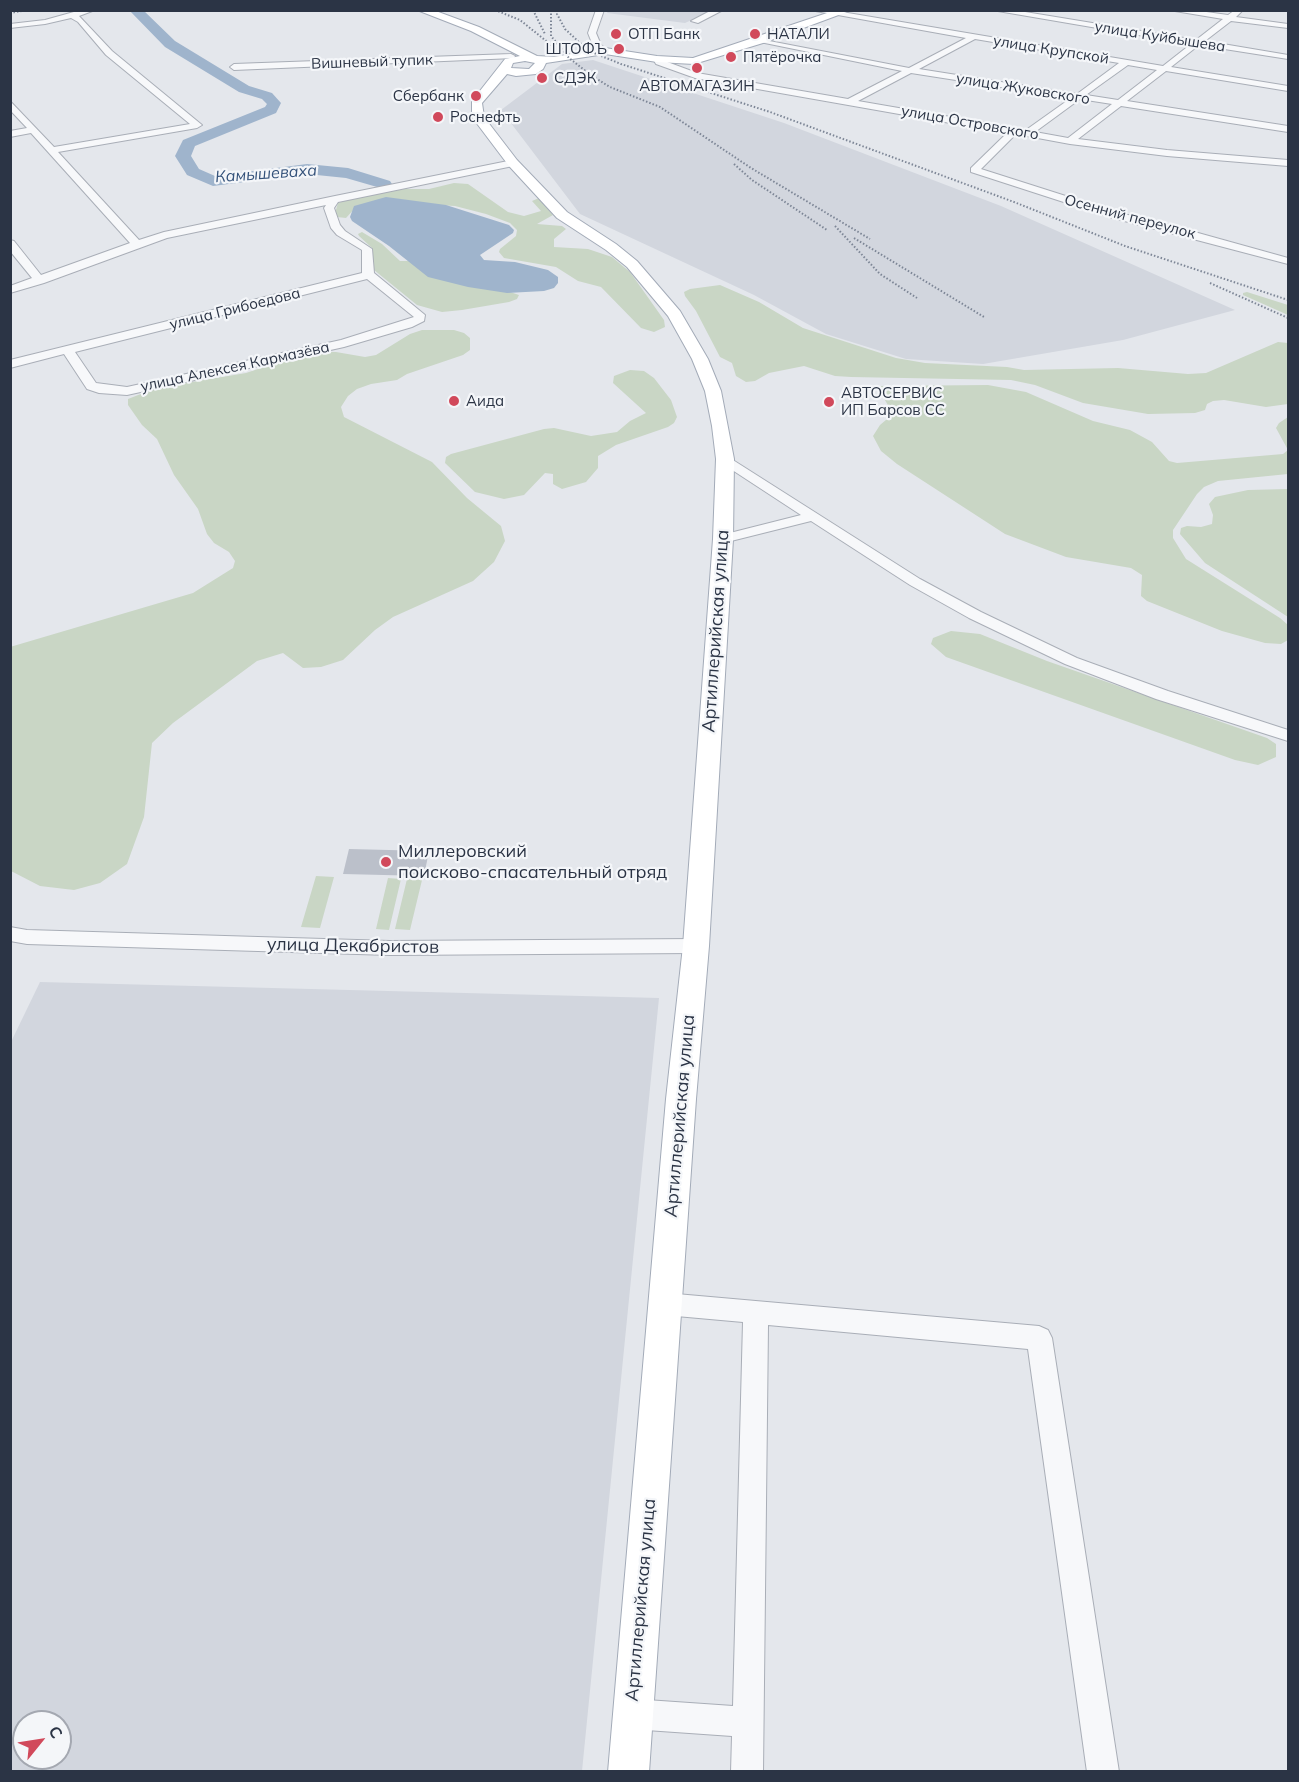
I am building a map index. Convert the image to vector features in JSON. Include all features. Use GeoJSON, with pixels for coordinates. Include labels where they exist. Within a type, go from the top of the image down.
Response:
{"type":"FeatureCollection","features":[{"type":"Feature","properties":{"kind":"main road"},"geometry":{"type":"LineString","coordinates":[[422,10],[469,26],[504,43],[535,66]]}},
{"type":"Feature","properties":{"kind":"main road"},"geometry":{"type":"LineString","coordinates":[[504,43],[509,49],[508,62],[476,103],[477,110],[535,66],[554,60],[605,51],[657,59],[694,61],[847,10]]}},
{"type":"Feature","properties":{"kind":"main road"},"geometry":{"type":"LineString","coordinates":[[508,62],[535,66]]}},
{"type":"Feature","properties":{"kind":"main road","name":"Артиллерийская улица"},"geometry":{"type":"LineString","coordinates":[[477,110],[484,126],[513,163],[562,215],[621,256],[675,314],[700,359],[712,391],[721,426],[725,459],[723,539],[696,946],[664,1304],[628,1772]]}},
{"type":"Feature","properties":{"kind":"street"},"geometry":{"type":"LineString","coordinates":[[10,26],[74,16],[92,10]]}},
{"type":"Feature","properties":{"kind":"street"},"geometry":{"type":"LineString","coordinates":[[600,10],[592,33],[597,46],[605,51]]}},
{"type":"Feature","properties":{"kind":"street"},"geometry":{"type":"LineString","coordinates":[[695,21],[720,10]]}},
{"type":"Feature","properties":{"kind":"street","name":"улица Крупской"},"geometry":{"type":"LineString","coordinates":[[813,10],[1127,60],[1164,69],[1288,89]]}},
{"type":"Feature","properties":{"kind":"street","name":"улица Куйбышева"},"geometry":{"type":"LineString","coordinates":[[995,10],[1288,57]]}},
{"type":"Feature","properties":{"kind":"street"},"geometry":{"type":"LineString","coordinates":[[1172,10],[1231,20],[1288,26]]}},
{"type":"Feature","properties":{"kind":"street"},"geometry":{"type":"LineString","coordinates":[[1070,141],[1231,20],[1240,10]]}},
{"type":"Feature","properties":{"kind":"street"},"geometry":{"type":"LineString","coordinates":[[1180,19],[1190,12]]}},
{"type":"Feature","properties":{"kind":"street"},"geometry":{"type":"LineString","coordinates":[[51,150],[197,125],[109,53],[81,20],[74,16]]}},
{"type":"Feature","properties":{"kind":"street"},"geometry":{"type":"LineString","coordinates":[[1147,42],[1164,30]]}},
{"type":"Feature","properties":{"kind":"street"},"geometry":{"type":"LineString","coordinates":[[849,102],[974,37]]}},
{"type":"Feature","properties":{"kind":"street","name":"улица Жуковского"},"geometry":{"type":"LineString","coordinates":[[759,41],[908,70],[1288,129]]}},
{"type":"Feature","properties":{"kind":"street","name":"улица Островского"},"geometry":{"type":"LineString","coordinates":[[657,59],[659,62],[695,75],[1070,141],[1288,164]]}},
{"type":"Feature","properties":{"kind":"street"},"geometry":{"type":"LineString","coordinates":[[1028,133],[1127,60]]}},
{"type":"Feature","properties":{"kind":"street","name":"Вишневый тупик"},"geometry":{"type":"LineString","coordinates":[[234,67],[508,62]]}},
{"type":"Feature","properties":{"kind":"street"},"geometry":{"type":"LineString","coordinates":[[10,104],[137,244]]}},
{"type":"Feature","properties":{"kind":"street"},"geometry":{"type":"LineString","coordinates":[[10,134],[34,130]]}},
{"type":"Feature","properties":{"kind":"street","name":"Осенний переулок"},"geometry":{"type":"LineString","coordinates":[[1014,131],[974,170],[1117,216],[1151,223],[1288,261]]}},
{"type":"Feature","properties":{"kind":"street"},"geometry":{"type":"LineString","coordinates":[[10,290],[137,244],[192,228],[513,163]]}},
{"type":"Feature","properties":{"kind":"street"},"geometry":{"type":"LineString","coordinates":[[334,199],[329,208],[335,226],[341,233],[367,249],[368,274]]}},
{"type":"Feature","properties":{"kind":"street"},"geometry":{"type":"LineString","coordinates":[[10,243],[40,280]]}},
{"type":"Feature","properties":{"kind":"street","name":"улица Алексея Кармазёва"},"geometry":{"type":"LineString","coordinates":[[67,350],[91,386],[99,389],[128,391],[344,343],[408,324],[420,318],[368,274]]}},
{"type":"Feature","properties":{"kind":"street","name":"улица Грибоедова"},"geometry":{"type":"LineString","coordinates":[[10,363],[351,281],[368,274]]}},
{"type":"Feature","properties":{"kind":"street"},"geometry":{"type":"LineString","coordinates":[[725,459],[915,582],[975,615],[1071,661],[1195,707],[1288,736]]}},
{"type":"Feature","properties":{"kind":"street"},"geometry":{"type":"LineString","coordinates":[[723,539],[814,516]]}},
{"type":"Feature","properties":{"kind":"street","name":"улица Декабристов"},"geometry":{"type":"LineString","coordinates":[[10,934],[39,938],[390,948],[696,946]]}},
{"type":"Feature","properties":{"kind":"street"},"geometry":{"type":"LineString","coordinates":[[664,1304],[1039,1338],[1103,1772]]}},
{"type":"Feature","properties":{"kind":"street"},"geometry":{"type":"LineString","coordinates":[[747,1772],[756,1312]]}},
{"type":"Feature","properties":{"kind":"street"},"geometry":{"type":"LineString","coordinates":[[632,1714],[747,1722]]}},
{"type":"Feature","properties":{"kind":"shaded area"},"geometry":{"type":"Polygon","coordinates":[[[608,10],[711,11],[685,23],[607,13],[608,10]]]}},
{"type":"Feature","properties":{"kind":"shaded area"},"geometry":{"type":"Polygon","coordinates":[[[593,60],[784,123],[1001,206],[1235,310],[1123,340],[983,364],[906,359],[826,334],[754,295],[580,214],[501,110],[562,64],[593,60]]]}},
{"type":"Feature","properties":{"kind":"shaded area"},"geometry":{"type":"Polygon","coordinates":[[[40,982],[659,998],[582,1771],[11,1771],[10,1044],[40,982]]]}},
{"type":"Feature","properties":{"kind":"green space"},"geometry":{"type":"Polygon","coordinates":[[[454,183],[468,184],[508,212],[524,216],[541,211],[532,201],[539,198],[553,215],[537,224],[562,226],[566,229],[554,239],[554,247],[588,249],[612,257],[630,272],[664,320],[665,327],[654,332],[641,328],[601,287],[578,281],[556,267],[504,258],[499,252],[500,249],[516,236],[517,230],[510,223],[486,214],[455,206],[403,203],[356,207],[346,218],[337,217],[335,213],[338,203],[353,198],[404,189],[429,189],[454,183]]]}},
{"type":"Feature","properties":{"kind":"green space"},"geometry":{"type":"Polygon","coordinates":[[[362,232],[382,244],[400,261],[418,261],[519,295],[517,299],[509,302],[442,312],[417,305],[374,270],[372,248],[359,236],[358,234],[362,232]]]}},
{"type":"Feature","properties":{"kind":"green space"},"geometry":{"type":"Polygon","coordinates":[[[720,285],[759,302],[803,328],[896,358],[925,363],[1024,370],[1118,368],[1188,374],[1206,373],[1278,342],[1288,343],[1288,404],[1266,407],[1224,400],[1213,401],[1207,404],[1205,410],[1195,413],[1148,414],[1083,403],[1035,385],[1011,380],[835,376],[804,366],[769,373],[755,381],[746,382],[736,376],[732,363],[720,357],[684,292],[720,285]]]}},
{"type":"Feature","properties":{"kind":"green space"},"geometry":{"type":"Polygon","coordinates":[[[1247,292],[1288,305],[1288,315],[1243,295],[1247,292]]]}},
{"type":"Feature","properties":{"kind":"green space"},"geometry":{"type":"Polygon","coordinates":[[[422,330],[454,330],[464,333],[470,338],[470,350],[463,355],[407,374],[397,380],[371,384],[357,389],[348,396],[341,407],[344,417],[432,462],[467,498],[501,526],[505,541],[494,562],[473,581],[393,617],[375,630],[343,660],[321,667],[303,668],[283,653],[257,661],[173,723],[152,743],[144,817],[127,864],[100,883],[74,890],[40,886],[11,871],[10,647],[193,593],[233,568],[235,561],[229,552],[214,543],[207,534],[198,509],[174,475],[157,439],[142,425],[128,405],[128,399],[156,388],[246,373],[297,356],[318,352],[336,352],[365,357],[376,355],[410,334],[422,330]]]}},
{"type":"Feature","properties":{"kind":"green space"},"geometry":{"type":"Polygon","coordinates":[[[630,370],[644,371],[654,378],[671,400],[677,417],[668,427],[616,445],[598,456],[598,468],[586,482],[562,489],[553,484],[553,474],[545,473],[524,495],[504,499],[475,492],[445,463],[446,457],[451,454],[544,429],[554,428],[591,436],[617,432],[630,421],[646,413],[613,383],[614,376],[630,370]]]}},
{"type":"Feature","properties":{"kind":"green space"},"geometry":{"type":"Polygon","coordinates":[[[988,385],[1026,392],[1093,421],[1130,430],[1152,442],[1169,461],[1177,463],[1283,454],[1288,450],[1288,474],[1218,481],[1204,487],[1173,530],[1173,538],[1186,559],[1288,625],[1288,640],[1281,644],[1265,643],[1222,631],[1147,601],[1141,596],[1142,575],[1131,568],[1066,557],[1005,534],[897,464],[881,451],[873,436],[880,425],[893,414],[878,388],[880,386],[988,385]]]}},
{"type":"Feature","properties":{"kind":"green space"},"geometry":{"type":"Polygon","coordinates":[[[1288,417],[1288,450],[1276,428],[1288,417]]]}},
{"type":"Feature","properties":{"kind":"green space"},"geometry":{"type":"Polygon","coordinates":[[[1288,489],[1288,617],[1205,563],[1180,534],[1181,528],[1187,526],[1201,527],[1212,524],[1213,515],[1209,504],[1215,497],[1248,490],[1288,489]]]}},
{"type":"Feature","properties":{"kind":"green space"},"geometry":{"type":"Polygon","coordinates":[[[951,631],[980,634],[1047,661],[1267,738],[1276,744],[1276,757],[1258,765],[1235,760],[946,657],[931,644],[933,638],[951,631]]]}},
{"type":"Feature","properties":{"kind":"green space"},"geometry":{"type":"Polygon","coordinates":[[[316,876],[334,877],[320,928],[301,927],[316,876]]]}},
{"type":"Feature","properties":{"kind":"green space"},"geometry":{"type":"Polygon","coordinates":[[[388,878],[401,879],[389,930],[376,929],[388,878]]]}},
{"type":"Feature","properties":{"kind":"green space"},"geometry":{"type":"Polygon","coordinates":[[[407,879],[422,880],[410,930],[395,929],[407,879]]]}},
{"type":"Feature","properties":{"kind":"water"},"geometry":{"type":"Polygon","coordinates":[[[386,197],[446,205],[509,225],[514,230],[513,233],[480,255],[484,260],[515,262],[548,270],[558,277],[558,283],[554,288],[544,291],[507,293],[468,287],[428,277],[389,246],[352,221],[350,217],[354,206],[386,197]]]}},
{"type":"Feature","properties":{"kind":"building","name":"Миллеровский поисково-спасательный отряд"},"geometry":{"type":"Polygon","coordinates":[[[349,849],[429,851],[424,876],[343,874],[349,849]]]}},
{"type":"Feature","properties":{"kind":"waterway","name":"Камышеваха"},"geometry":{"type":"LineString","coordinates":[[135,10],[170,44],[244,89],[267,96],[274,103],[271,110],[188,143],[183,156],[193,172],[213,181],[307,169],[348,173],[384,184]]}},
{"type":"Feature","properties":{"kind":"railway"},"geometry":{"type":"LineString","coordinates":[[10,13],[27,10]]}},
{"type":"Feature","properties":{"kind":"railway"},"geometry":{"type":"LineString","coordinates":[[495,10],[520,20],[555,48]]}},
{"type":"Feature","properties":{"kind":"railway"},"geometry":{"type":"LineString","coordinates":[[533,10],[545,34]]}},
{"type":"Feature","properties":{"kind":"railway"},"geometry":{"type":"LineString","coordinates":[[551,10],[551,36],[569,58],[592,76],[610,87],[660,107],[751,168],[870,239]]}},
{"type":"Feature","properties":{"kind":"railway"},"geometry":{"type":"LineString","coordinates":[[558,10],[557,14],[565,29],[580,43],[594,53],[621,64],[770,112],[1014,202],[1125,246],[1288,300]]}},
{"type":"Feature","properties":{"kind":"railway"},"geometry":{"type":"LineString","coordinates":[[734,164],[752,180],[827,230]]}},
{"type":"Feature","properties":{"kind":"railway"},"geometry":{"type":"LineString","coordinates":[[835,226],[880,274],[917,298]]}},
{"type":"Feature","properties":{"kind":"railway"},"geometry":{"type":"LineString","coordinates":[[854,238],[984,317]]}},
{"type":"Feature","properties":{"kind":"railway"},"geometry":{"type":"LineString","coordinates":[[1210,283],[1288,318]]}},
{"type":"Feature","properties":{"kind":"place","name":"ОТП Банк"},"geometry":{"type":"Point","coordinates":[616,34]}},
{"type":"Feature","properties":{"kind":"place","name":"НАТАЛИ"},"geometry":{"type":"Point","coordinates":[755,34]}},
{"type":"Feature","properties":{"kind":"place","name":"ШТОФЪ"},"geometry":{"type":"Point","coordinates":[619,49]}},
{"type":"Feature","properties":{"kind":"place","name":"Пятёрочка"},"geometry":{"type":"Point","coordinates":[731,57]}},
{"type":"Feature","properties":{"kind":"place","name":"АВТОМАГАЗИН"},"geometry":{"type":"Point","coordinates":[697,68]}},
{"type":"Feature","properties":{"kind":"place","name":"СДЭК"},"geometry":{"type":"Point","coordinates":[542,78]}},
{"type":"Feature","properties":{"kind":"place","name":"Сбербанк"},"geometry":{"type":"Point","coordinates":[476,96]}},
{"type":"Feature","properties":{"kind":"place","name":"Роснефть"},"geometry":{"type":"Point","coordinates":[438,117]}},
{"type":"Feature","properties":{"kind":"place","name":"Аида"},"geometry":{"type":"Point","coordinates":[454,401]}},
{"type":"Feature","properties":{"kind":"place","name":"АВТОСЕРВИС ИП Барсов СС"},"geometry":{"type":"Point","coordinates":[829,402]}},
{"type":"Feature","properties":{"kind":"place","name":"Миллеровский поисково-спасательный отряд"},"geometry":{"type":"Point","coordinates":[386,862]}}]}
